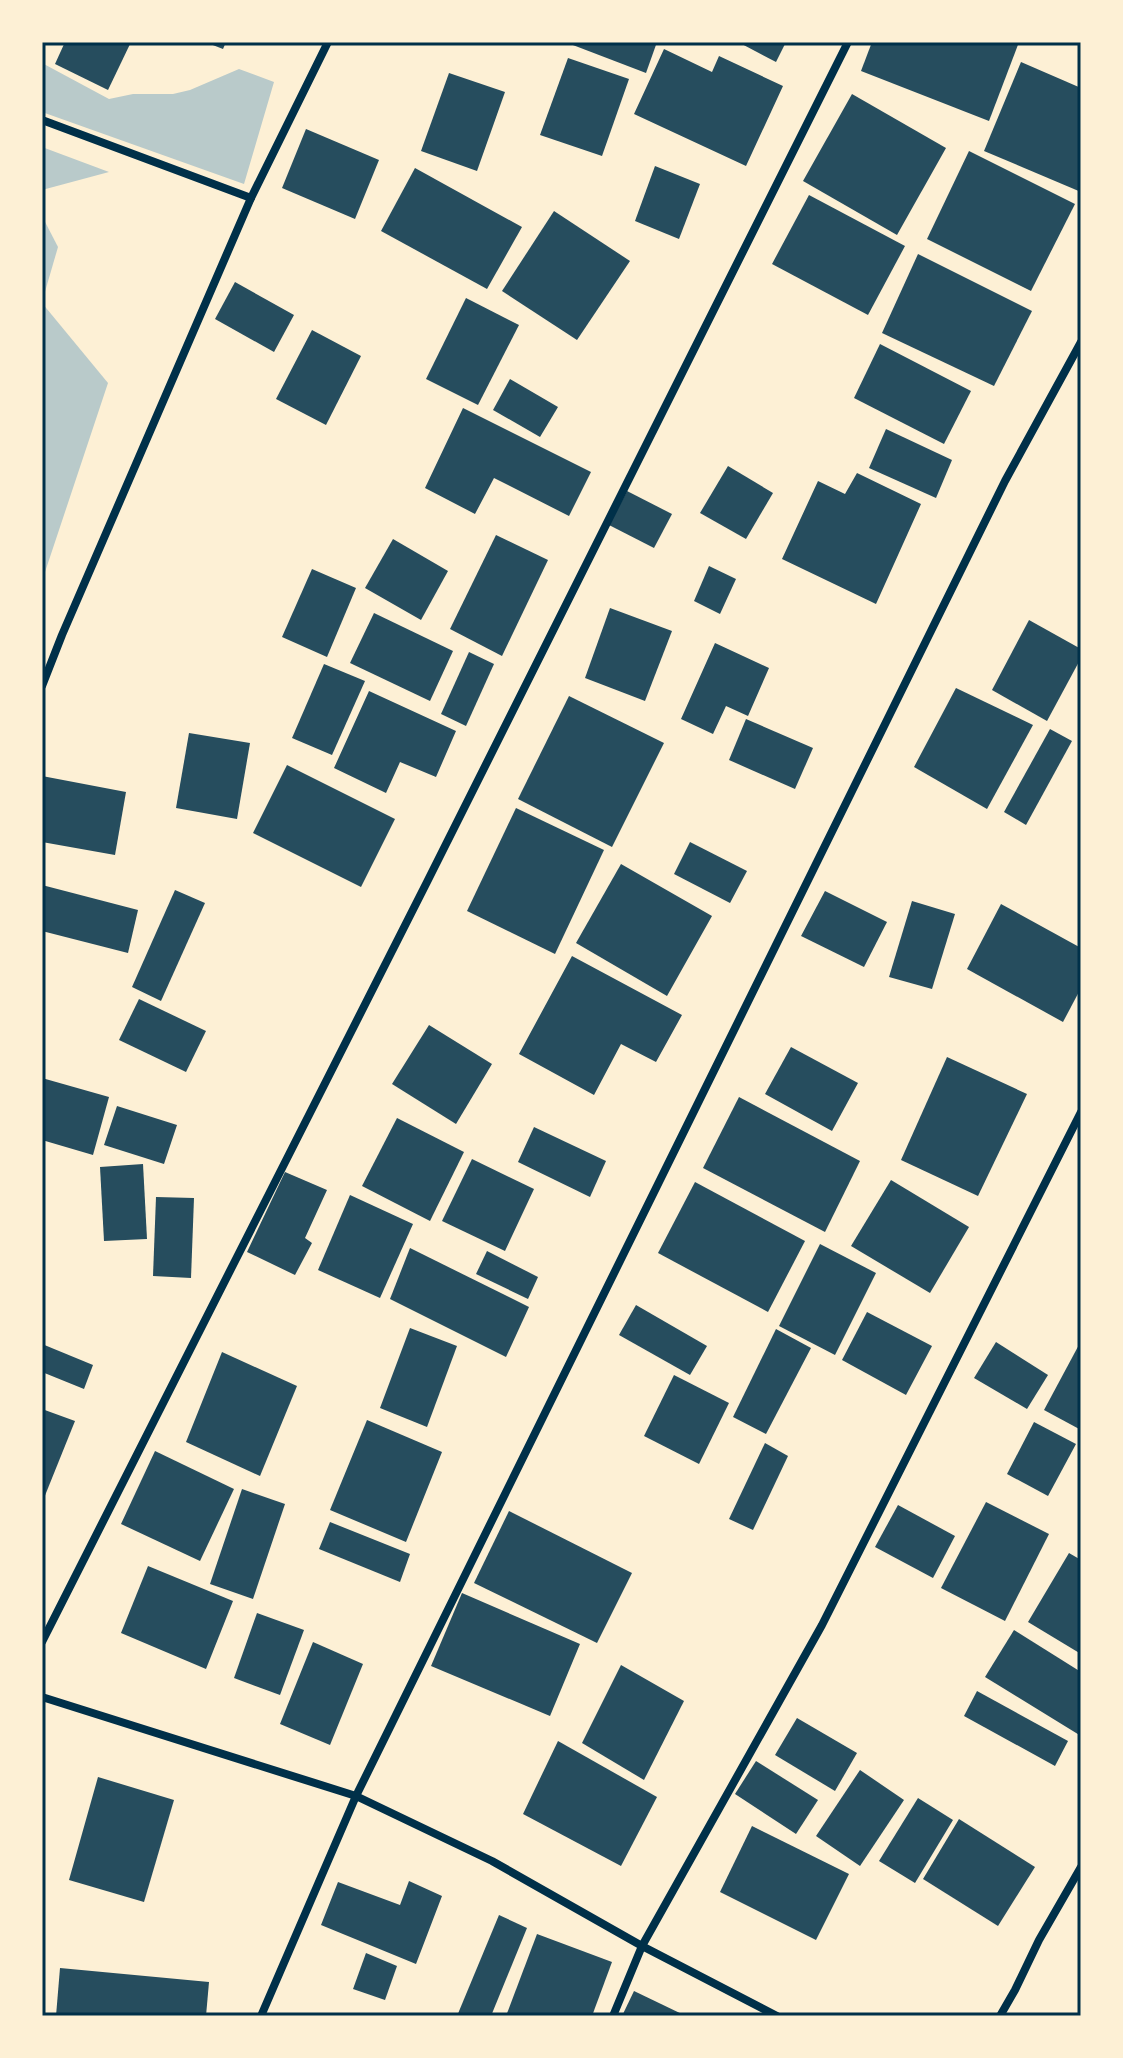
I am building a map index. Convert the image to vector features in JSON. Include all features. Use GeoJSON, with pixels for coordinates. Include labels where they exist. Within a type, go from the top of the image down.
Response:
{"type":"FeatureCollection","features":[{"type":"Feature","properties":{"kind":"street"},"geometry":{"type":"LineString","coordinates":[[42,686],[251,198],[328,42]]}},
{"type":"Feature","properties":{"kind":"street"},"geometry":{"type":"LineString","coordinates":[[42,1642],[848,42]]}},
{"type":"Feature","properties":{"kind":"street"},"geometry":{"type":"LineString","coordinates":[[42,120],[251,198]]}},
{"type":"Feature","properties":{"kind":"street"},"geometry":{"type":"LineString","coordinates":[[261,2016],[356,1796],[1005,481],[1081,342]]}},
{"type":"Feature","properties":{"kind":"street"},"geometry":{"type":"LineString","coordinates":[[613,2016],[642,1946],[822,1625],[1081,1112]]}},
{"type":"Feature","properties":{"kind":"street"},"geometry":{"type":"LineString","coordinates":[[42,1697],[356,1796],[492,1861],[642,1946],[777,2016]]}},
{"type":"Feature","properties":{"kind":"street"},"geometry":{"type":"LineString","coordinates":[[1000,2016],[1081,1867]]}},
{"type":"Feature","properties":{"kind":"shaded area"},"geometry":{"type":"Polygon","coordinates":[[[42,63],[109,99],[133,94],[173,94],[239,69],[274,82],[244,184],[42,112],[42,63]]]}},
{"type":"Feature","properties":{"kind":"shaded area"},"geometry":{"type":"Polygon","coordinates":[[[42,147],[109,172],[42,190],[42,147]]]}},
{"type":"Feature","properties":{"kind":"shaded area"},"geometry":{"type":"Polygon","coordinates":[[[42,216],[58,247],[42,302],[42,216]]]}},
{"type":"Feature","properties":{"kind":"shaded area"},"geometry":{"type":"Polygon","coordinates":[[[42,303],[108,383],[42,581],[42,303]]]}},
{"type":"Feature","properties":{"kind":"building"},"geometry":{"type":"Polygon","coordinates":[[[65,42],[131,42],[108,90],[55,64],[65,42]]]}},
{"type":"Feature","properties":{"kind":"building"},"geometry":{"type":"Polygon","coordinates":[[[205,42],[226,42],[223,49],[205,42]]]}},
{"type":"Feature","properties":{"kind":"building"},"geometry":{"type":"Polygon","coordinates":[[[565,42],[657,42],[646,73],[565,42]]]}},
{"type":"Feature","properties":{"kind":"building"},"geometry":{"type":"Polygon","coordinates":[[[738,42],[786,42],[776,62],[738,42]]]}},
{"type":"Feature","properties":{"kind":"building"},"geometry":{"type":"Polygon","coordinates":[[[872,42],[1019,42],[989,121],[861,71],[872,42]]]}},
{"type":"Feature","properties":{"kind":"building"},"geometry":{"type":"Polygon","coordinates":[[[664,49],[712,72],[719,56],[783,86],[746,166],[634,114],[664,49]]]}},
{"type":"Feature","properties":{"kind":"building"},"geometry":{"type":"Polygon","coordinates":[[[568,58],[629,79],[602,156],[540,135],[568,58]]]}},
{"type":"Feature","properties":{"kind":"building"},"geometry":{"type":"Polygon","coordinates":[[[1021,62],[1081,88],[1081,192],[984,151],[1021,62]]]}},
{"type":"Feature","properties":{"kind":"building"},"geometry":{"type":"Polygon","coordinates":[[[449,73],[505,92],[477,171],[421,151],[449,73]]]}},
{"type":"Feature","properties":{"kind":"building"},"geometry":{"type":"Polygon","coordinates":[[[852,94],[946,148],[897,235],[803,181],[852,94]]]}},
{"type":"Feature","properties":{"kind":"building"},"geometry":{"type":"Polygon","coordinates":[[[306,129],[379,160],[355,219],[282,188],[306,129]]]}},
{"type":"Feature","properties":{"kind":"building"},"geometry":{"type":"Polygon","coordinates":[[[969,151],[1075,204],[1031,291],[927,239],[969,151]]]}},
{"type":"Feature","properties":{"kind":"building"},"geometry":{"type":"Polygon","coordinates":[[[655,166],[700,184],[679,239],[635,221],[655,166]]]}},
{"type":"Feature","properties":{"kind":"building"},"geometry":{"type":"Polygon","coordinates":[[[415,168],[522,227],[487,289],[381,231],[415,168]]]}},
{"type":"Feature","properties":{"kind":"building"},"geometry":{"type":"Polygon","coordinates":[[[809,195],[905,246],[868,315],[772,264],[809,195]]]}},
{"type":"Feature","properties":{"kind":"building"},"geometry":{"type":"Polygon","coordinates":[[[554,211],[630,261],[577,340],[502,291],[554,211]]]}},
{"type":"Feature","properties":{"kind":"building"},"geometry":{"type":"Polygon","coordinates":[[[918,254],[1032,311],[994,386],[882,333],[918,254]]]}},
{"type":"Feature","properties":{"kind":"building"},"geometry":{"type":"Polygon","coordinates":[[[235,282],[294,315],[274,352],[215,319],[235,282]]]}},
{"type":"Feature","properties":{"kind":"building"},"geometry":{"type":"Polygon","coordinates":[[[466,298],[519,325],[478,405],[426,379],[466,298]]]}},
{"type":"Feature","properties":{"kind":"building"},"geometry":{"type":"Polygon","coordinates":[[[312,330],[361,356],[326,425],[276,399],[312,330]]]}},
{"type":"Feature","properties":{"kind":"building"},"geometry":{"type":"Polygon","coordinates":[[[880,344],[971,391],[944,444],[854,398],[880,344]]]}},
{"type":"Feature","properties":{"kind":"building"},"geometry":{"type":"Polygon","coordinates":[[[510,379],[558,407],[540,437],[493,410],[510,379]]]}},
{"type":"Feature","properties":{"kind":"building"},"geometry":{"type":"Polygon","coordinates":[[[463,408],[591,472],[569,516],[494,478],[475,514],[425,488],[463,408]]]}},
{"type":"Feature","properties":{"kind":"building"},"geometry":{"type":"Polygon","coordinates":[[[886,429],[952,460],[936,498],[869,468],[886,429]]]}},
{"type":"Feature","properties":{"kind":"building"},"geometry":{"type":"Polygon","coordinates":[[[728,466],[773,493],[746,539],[700,513],[728,466]]]}},
{"type":"Feature","properties":{"kind":"building"},"geometry":{"type":"Polygon","coordinates":[[[857,473],[921,504],[876,604],[782,559],[818,481],[845,494],[857,473]]]}},
{"type":"Feature","properties":{"kind":"building"},"geometry":{"type":"Polygon","coordinates":[[[627,491],[672,514],[654,548],[609,525],[627,491]]]}},
{"type":"Feature","properties":{"kind":"building"},"geometry":{"type":"Polygon","coordinates":[[[496,535],[548,560],[502,656],[450,629],[496,535]]]}},
{"type":"Feature","properties":{"kind":"building"},"geometry":{"type":"Polygon","coordinates":[[[393,539],[448,571],[421,620],[365,588],[393,539]]]}},
{"type":"Feature","properties":{"kind":"building"},"geometry":{"type":"Polygon","coordinates":[[[709,566],[736,579],[720,614],[694,601],[709,566]]]}},
{"type":"Feature","properties":{"kind":"building"},"geometry":{"type":"Polygon","coordinates":[[[312,569],[356,588],[327,657],[282,637],[312,569]]]}},
{"type":"Feature","properties":{"kind":"building"},"geometry":{"type":"Polygon","coordinates":[[[610,608],[672,631],[645,701],[585,678],[610,608]]]}},
{"type":"Feature","properties":{"kind":"building"},"geometry":{"type":"Polygon","coordinates":[[[374,613],[453,651],[430,701],[350,663],[374,613]]]}},
{"type":"Feature","properties":{"kind":"building"},"geometry":{"type":"Polygon","coordinates":[[[1029,620],[1081,649],[1081,658],[1047,721],[992,690],[1029,620]]]}},
{"type":"Feature","properties":{"kind":"building"},"geometry":{"type":"Polygon","coordinates":[[[715,643],[769,668],[748,716],[726,706],[713,734],[681,719],[715,643]]]}},
{"type":"Feature","properties":{"kind":"building"},"geometry":{"type":"Polygon","coordinates":[[[469,652],[494,664],[466,726],[441,714],[469,652]]]}},
{"type":"Feature","properties":{"kind":"building"},"geometry":{"type":"Polygon","coordinates":[[[324,664],[365,681],[332,755],[292,738],[324,664]]]}},
{"type":"Feature","properties":{"kind":"building"},"geometry":{"type":"Polygon","coordinates":[[[956,688],[1033,725],[987,809],[914,767],[956,688]]]}},
{"type":"Feature","properties":{"kind":"building"},"geometry":{"type":"Polygon","coordinates":[[[369,691],[456,731],[436,777],[400,762],[386,793],[334,768],[369,691]]]}},
{"type":"Feature","properties":{"kind":"building"},"geometry":{"type":"Polygon","coordinates":[[[569,696],[664,743],[612,847],[518,799],[569,696]]]}},
{"type":"Feature","properties":{"kind":"building"},"geometry":{"type":"Polygon","coordinates":[[[746,719],[813,748],[795,789],[729,760],[746,719]]]}},
{"type":"Feature","properties":{"kind":"building"},"geometry":{"type":"Polygon","coordinates":[[[1050,729],[1072,741],[1026,825],[1004,812],[1050,729]]]}},
{"type":"Feature","properties":{"kind":"building"},"geometry":{"type":"Polygon","coordinates":[[[189,733],[250,743],[237,819],[176,808],[189,733]]]}},
{"type":"Feature","properties":{"kind":"building"},"geometry":{"type":"Polygon","coordinates":[[[287,765],[395,819],[361,887],[253,833],[287,765]]]}},
{"type":"Feature","properties":{"kind":"building"},"geometry":{"type":"Polygon","coordinates":[[[42,776],[126,792],[115,855],[42,842],[42,776]]]}},
{"type":"Feature","properties":{"kind":"building"},"geometry":{"type":"Polygon","coordinates":[[[516,808],[604,850],[555,954],[467,911],[516,808]]]}},
{"type":"Feature","properties":{"kind":"building"},"geometry":{"type":"Polygon","coordinates":[[[690,842],[747,871],[730,903],[674,874],[690,842]]]}},
{"type":"Feature","properties":{"kind":"building"},"geometry":{"type":"Polygon","coordinates":[[[621,864],[712,916],[667,996],[576,943],[621,864]]]}},
{"type":"Feature","properties":{"kind":"building"},"geometry":{"type":"Polygon","coordinates":[[[42,885],[138,910],[128,953],[42,931],[42,885]]]}},
{"type":"Feature","properties":{"kind":"building"},"geometry":{"type":"Polygon","coordinates":[[[175,890],[205,903],[161,1001],[132,987],[175,890]]]}},
{"type":"Feature","properties":{"kind":"building"},"geometry":{"type":"Polygon","coordinates":[[[825,891],[887,922],[864,967],[801,936],[825,891]]]}},
{"type":"Feature","properties":{"kind":"building"},"geometry":{"type":"Polygon","coordinates":[[[912,901],[955,914],[932,989],[889,977],[912,901]]]}},
{"type":"Feature","properties":{"kind":"building"},"geometry":{"type":"Polygon","coordinates":[[[1001,904],[1081,948],[1081,988],[1063,1022],[967,969],[1001,904]]]}},
{"type":"Feature","properties":{"kind":"building"},"geometry":{"type":"Polygon","coordinates":[[[572,956],[682,1015],[656,1062],[621,1044],[594,1095],[519,1054],[572,956]]]}},
{"type":"Feature","properties":{"kind":"building"},"geometry":{"type":"Polygon","coordinates":[[[139,999],[206,1031],[186,1072],[119,1040],[139,999]]]}},
{"type":"Feature","properties":{"kind":"building"},"geometry":{"type":"Polygon","coordinates":[[[429,1025],[492,1064],[456,1124],[392,1084],[429,1025]]]}},
{"type":"Feature","properties":{"kind":"building"},"geometry":{"type":"Polygon","coordinates":[[[791,1047],[858,1083],[832,1131],[765,1094],[791,1047]]]}},
{"type":"Feature","properties":{"kind":"building"},"geometry":{"type":"Polygon","coordinates":[[[947,1057],[1027,1094],[978,1196],[901,1160],[947,1057]]]}},
{"type":"Feature","properties":{"kind":"building"},"geometry":{"type":"Polygon","coordinates":[[[42,1078],[109,1097],[93,1155],[42,1140],[42,1078]]]}},
{"type":"Feature","properties":{"kind":"building"},"geometry":{"type":"Polygon","coordinates":[[[739,1097],[860,1161],[825,1232],[703,1168],[739,1097]]]}},
{"type":"Feature","properties":{"kind":"building"},"geometry":{"type":"Polygon","coordinates":[[[117,1106],[177,1125],[164,1164],[104,1145],[117,1106]]]}},
{"type":"Feature","properties":{"kind":"building"},"geometry":{"type":"Polygon","coordinates":[[[397,1118],[464,1152],[430,1221],[362,1186],[397,1118]]]}},
{"type":"Feature","properties":{"kind":"building"},"geometry":{"type":"Polygon","coordinates":[[[534,1127],[606,1161],[590,1197],[518,1162],[534,1127]]]}},
{"type":"Feature","properties":{"kind":"building"},"geometry":{"type":"Polygon","coordinates":[[[472,1159],[534,1189],[505,1251],[442,1221],[472,1159]]]}},
{"type":"Feature","properties":{"kind":"building"},"geometry":{"type":"Polygon","coordinates":[[[143,1164],[147,1239],[104,1241],[100,1167],[143,1164]]]}},
{"type":"Feature","properties":{"kind":"building"},"geometry":{"type":"Polygon","coordinates":[[[285,1172],[327,1190],[305,1238],[312,1243],[295,1275],[247,1252],[285,1172]]]}},
{"type":"Feature","properties":{"kind":"building"},"geometry":{"type":"Polygon","coordinates":[[[891,1180],[969,1227],[930,1293],[851,1246],[891,1180]]]}},
{"type":"Feature","properties":{"kind":"building"},"geometry":{"type":"Polygon","coordinates":[[[695,1182],[805,1241],[768,1312],[658,1253],[695,1182]]]}},
{"type":"Feature","properties":{"kind":"building"},"geometry":{"type":"Polygon","coordinates":[[[350,1195],[413,1224],[380,1298],[318,1270],[350,1195]]]}},
{"type":"Feature","properties":{"kind":"building"},"geometry":{"type":"Polygon","coordinates":[[[156,1197],[194,1198],[191,1278],[153,1276],[156,1197]]]}},
{"type":"Feature","properties":{"kind":"building"},"geometry":{"type":"Polygon","coordinates":[[[820,1244],[876,1273],[835,1355],[779,1326],[820,1244]]]}},
{"type":"Feature","properties":{"kind":"building"},"geometry":{"type":"Polygon","coordinates":[[[410,1248],[529,1307],[506,1357],[390,1299],[410,1248]]]}},
{"type":"Feature","properties":{"kind":"building"},"geometry":{"type":"Polygon","coordinates":[[[487,1251],[538,1277],[528,1299],[476,1274],[487,1251]]]}},
{"type":"Feature","properties":{"kind":"building"},"geometry":{"type":"Polygon","coordinates":[[[636,1305],[707,1346],[690,1375],[619,1335],[636,1305]]]}},
{"type":"Feature","properties":{"kind":"building"},"geometry":{"type":"Polygon","coordinates":[[[867,1312],[932,1346],[906,1395],[842,1360],[867,1312]]]}},
{"type":"Feature","properties":{"kind":"building"},"geometry":{"type":"Polygon","coordinates":[[[410,1328],[457,1346],[427,1427],[380,1408],[410,1328]]]}},
{"type":"Feature","properties":{"kind":"building"},"geometry":{"type":"Polygon","coordinates":[[[776,1329],[811,1348],[766,1434],[733,1417],[776,1329]]]}},
{"type":"Feature","properties":{"kind":"building"},"geometry":{"type":"Polygon","coordinates":[[[1081,1341],[1081,1430],[1044,1410],[1081,1341]]]}},
{"type":"Feature","properties":{"kind":"building"},"geometry":{"type":"Polygon","coordinates":[[[996,1342],[1048,1375],[1027,1409],[974,1378],[996,1342]]]}},
{"type":"Feature","properties":{"kind":"building"},"geometry":{"type":"Polygon","coordinates":[[[42,1344],[93,1365],[84,1389],[42,1372],[42,1344]]]}},
{"type":"Feature","properties":{"kind":"building"},"geometry":{"type":"Polygon","coordinates":[[[222,1352],[297,1386],[260,1476],[186,1442],[222,1352]]]}},
{"type":"Feature","properties":{"kind":"building"},"geometry":{"type":"Polygon","coordinates":[[[674,1375],[729,1403],[699,1464],[644,1436],[674,1375]]]}},
{"type":"Feature","properties":{"kind":"building"},"geometry":{"type":"Polygon","coordinates":[[[42,1409],[75,1421],[42,1503],[42,1409]]]}},
{"type":"Feature","properties":{"kind":"building"},"geometry":{"type":"Polygon","coordinates":[[[367,1420],[442,1452],[406,1542],[330,1510],[367,1420]]]}},
{"type":"Feature","properties":{"kind":"building"},"geometry":{"type":"Polygon","coordinates":[[[1034,1422],[1076,1444],[1048,1496],[1007,1474],[1034,1422]]]}},
{"type":"Feature","properties":{"kind":"building"},"geometry":{"type":"Polygon","coordinates":[[[765,1443],[788,1456],[753,1530],[729,1519],[765,1443]]]}},
{"type":"Feature","properties":{"kind":"building"},"geometry":{"type":"Polygon","coordinates":[[[155,1451],[234,1489],[200,1561],[121,1524],[155,1451]]]}},
{"type":"Feature","properties":{"kind":"building"},"geometry":{"type":"Polygon","coordinates":[[[242,1489],[285,1504],[253,1599],[210,1584],[242,1489]]]}},
{"type":"Feature","properties":{"kind":"building"},"geometry":{"type":"Polygon","coordinates":[[[986,1502],[1049,1534],[1005,1621],[941,1588],[986,1502]]]}},
{"type":"Feature","properties":{"kind":"building"},"geometry":{"type":"Polygon","coordinates":[[[898,1505],[955,1536],[933,1578],[875,1547],[898,1505]]]}},
{"type":"Feature","properties":{"kind":"building"},"geometry":{"type":"Polygon","coordinates":[[[509,1511],[632,1573],[597,1643],[474,1583],[509,1511]]]}},
{"type":"Feature","properties":{"kind":"building"},"geometry":{"type":"Polygon","coordinates":[[[330,1522],[410,1554],[400,1582],[319,1549],[330,1522]]]}},
{"type":"Feature","properties":{"kind":"building"},"geometry":{"type":"Polygon","coordinates":[[[1069,1553],[1081,1560],[1081,1654],[1028,1622],[1069,1553]]]}},
{"type":"Feature","properties":{"kind":"building"},"geometry":{"type":"Polygon","coordinates":[[[148,1566],[233,1601],[206,1669],[121,1633],[148,1566]]]}},
{"type":"Feature","properties":{"kind":"building"},"geometry":{"type":"Polygon","coordinates":[[[462,1593],[580,1644],[550,1716],[431,1666],[462,1593]]]}},
{"type":"Feature","properties":{"kind":"building"},"geometry":{"type":"Polygon","coordinates":[[[257,1613],[304,1630],[280,1695],[234,1678],[257,1613]]]}},
{"type":"Feature","properties":{"kind":"building"},"geometry":{"type":"Polygon","coordinates":[[[1014,1630],[1081,1672],[1081,1736],[985,1677],[1014,1630]]]}},
{"type":"Feature","properties":{"kind":"building"},"geometry":{"type":"Polygon","coordinates":[[[313,1642],[363,1664],[330,1745],[280,1724],[313,1642]]]}},
{"type":"Feature","properties":{"kind":"building"},"geometry":{"type":"Polygon","coordinates":[[[621,1665],[684,1701],[644,1780],[582,1743],[621,1665]]]}},
{"type":"Feature","properties":{"kind":"building"},"geometry":{"type":"Polygon","coordinates":[[[977,1691],[1068,1741],[1055,1766],[964,1716],[977,1691]]]}},
{"type":"Feature","properties":{"kind":"building"},"geometry":{"type":"Polygon","coordinates":[[[797,1718],[857,1753],[835,1791],[775,1755],[797,1718]]]}},
{"type":"Feature","properties":{"kind":"building"},"geometry":{"type":"Polygon","coordinates":[[[558,1741],[657,1797],[621,1866],[523,1814],[558,1741]]]}},
{"type":"Feature","properties":{"kind":"building"},"geometry":{"type":"Polygon","coordinates":[[[756,1761],[818,1800],[796,1834],[735,1794],[756,1761]]]}},
{"type":"Feature","properties":{"kind":"building"},"geometry":{"type":"Polygon","coordinates":[[[860,1770],[904,1800],[860,1866],[816,1836],[860,1770]]]}},
{"type":"Feature","properties":{"kind":"building"},"geometry":{"type":"Polygon","coordinates":[[[98,1777],[174,1800],[144,1902],[69,1880],[98,1777]]]}},
{"type":"Feature","properties":{"kind":"building"},"geometry":{"type":"Polygon","coordinates":[[[918,1798],[953,1820],[915,1883],[879,1861],[918,1798]]]}},
{"type":"Feature","properties":{"kind":"building"},"geometry":{"type":"Polygon","coordinates":[[[959,1819],[1035,1867],[998,1926],[923,1879],[959,1819]]]}},
{"type":"Feature","properties":{"kind":"building"},"geometry":{"type":"Polygon","coordinates":[[[752,1826],[849,1874],[816,1940],[720,1892],[752,1826]]]}},
{"type":"Feature","properties":{"kind":"building"},"geometry":{"type":"Polygon","coordinates":[[[409,1881],[442,1896],[416,1964],[321,1925],[338,1882],[400,1905],[409,1881]]]}},
{"type":"Feature","properties":{"kind":"building"},"geometry":{"type":"Polygon","coordinates":[[[499,1915],[527,1928],[491,2016],[457,2016],[499,1915]]]}},
{"type":"Feature","properties":{"kind":"building"},"geometry":{"type":"Polygon","coordinates":[[[537,1934],[612,1962],[592,2016],[506,2016],[537,1934]]]}},
{"type":"Feature","properties":{"kind":"building"},"geometry":{"type":"Polygon","coordinates":[[[366,1953],[397,1966],[385,2000],[353,1989],[366,1953]]]}},
{"type":"Feature","properties":{"kind":"building"},"geometry":{"type":"Polygon","coordinates":[[[60,1968],[209,1982],[206,2016],[56,2016],[60,1968]]]}},
{"type":"Feature","properties":{"kind":"building"},"geometry":{"type":"Polygon","coordinates":[[[634,1991],[686,2016],[622,2016],[634,1991]]]}}]}
